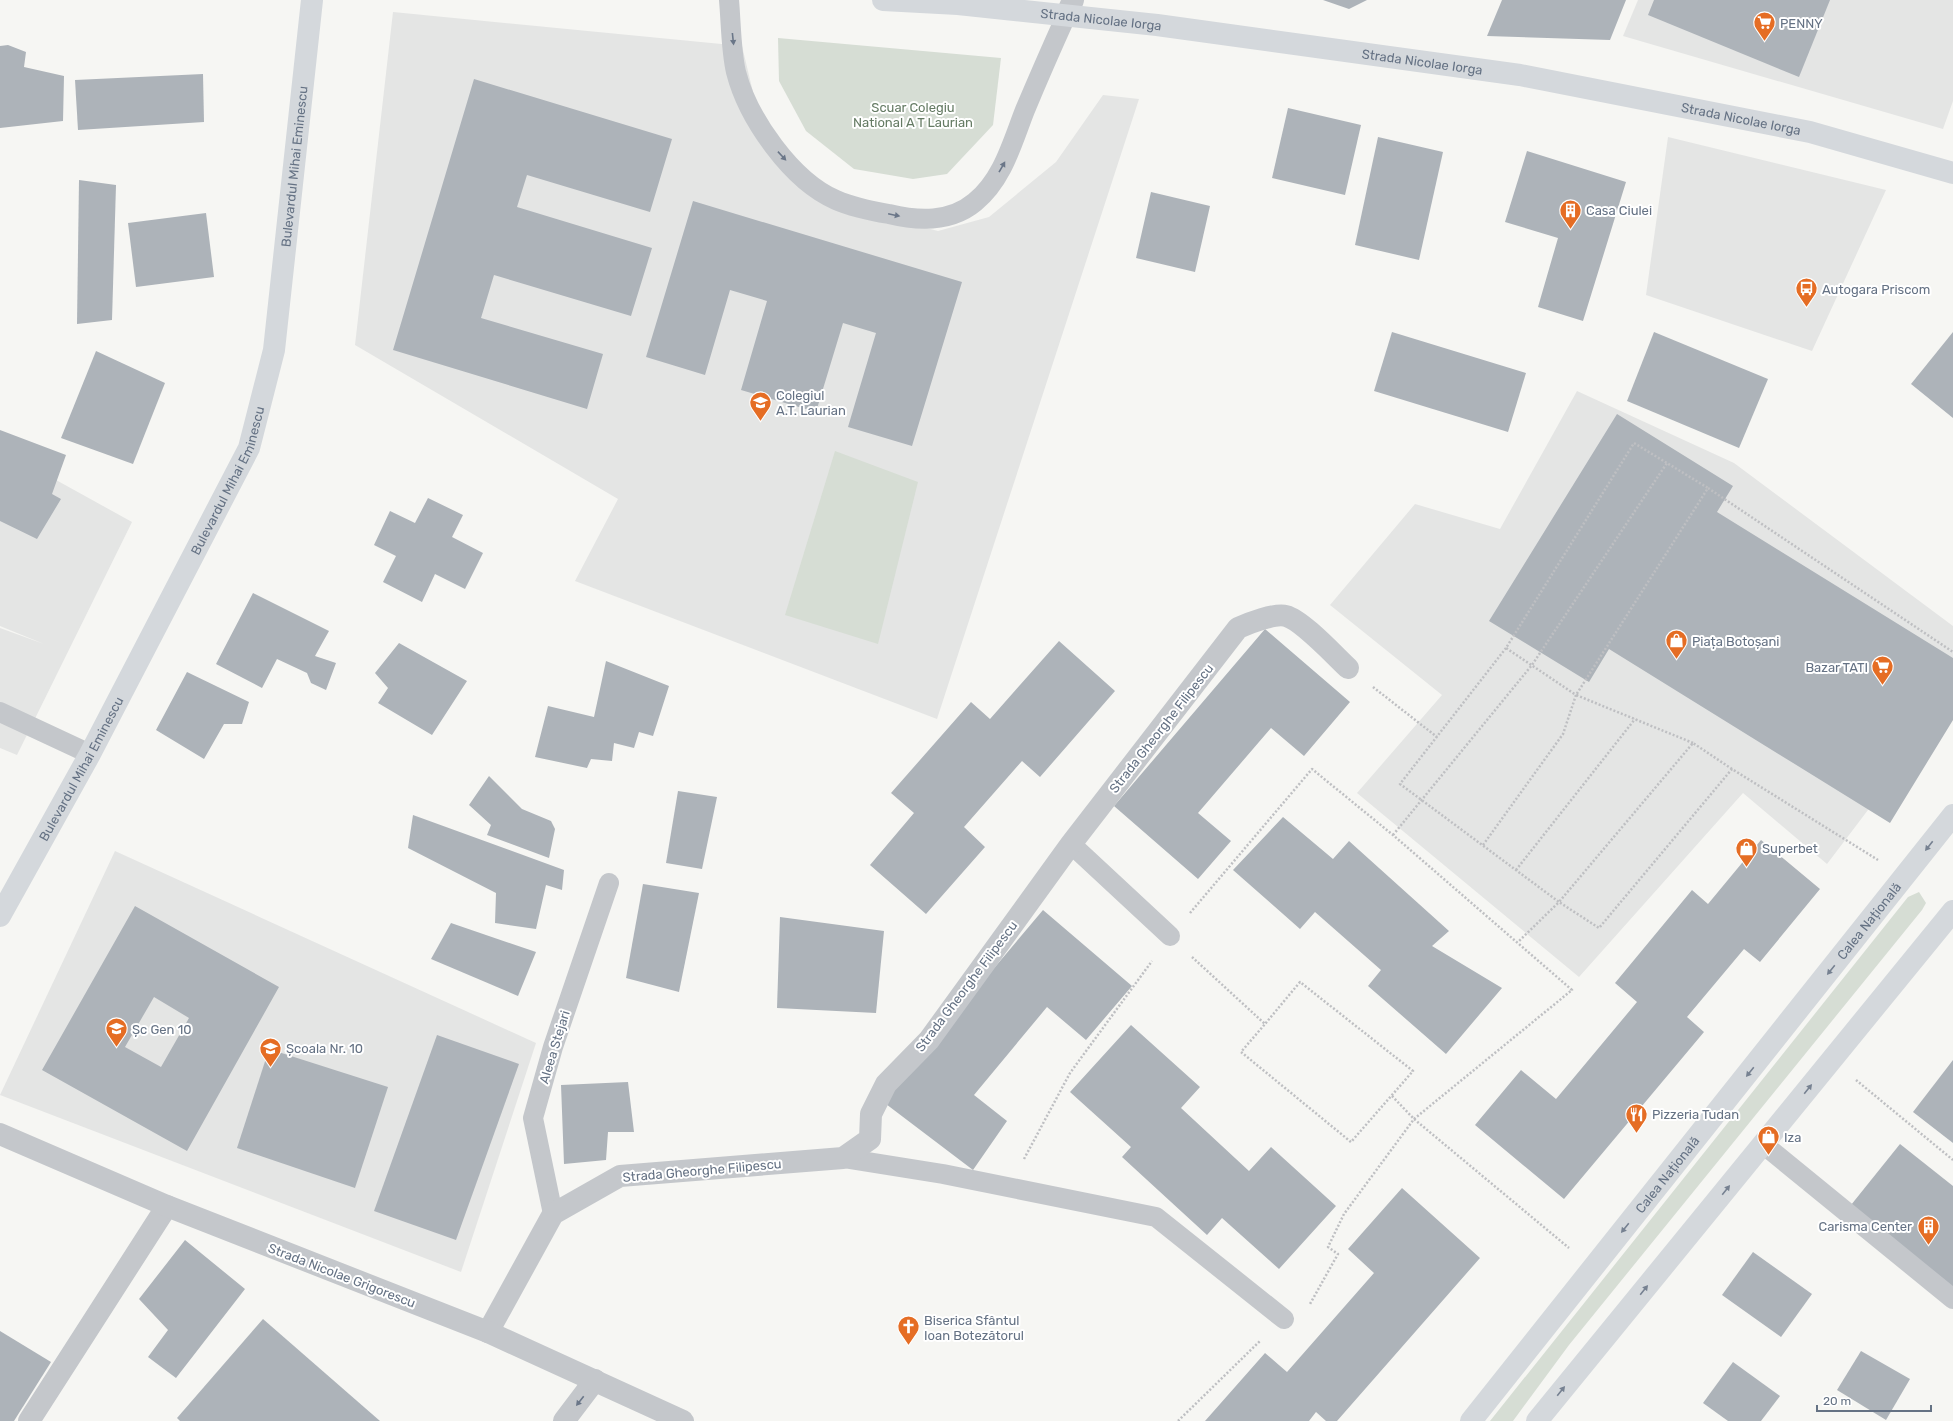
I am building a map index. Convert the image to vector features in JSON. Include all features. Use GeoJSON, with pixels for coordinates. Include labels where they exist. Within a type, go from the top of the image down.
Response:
{"type":"FeatureCollection","features":[{"type":"Feature","properties":{"kind":"main road","name":"Bulevardul Mihai Eminescu"},"geometry":{"type":"LineString","coordinates":[[0,916],[90,754],[249,448],[274,350],[312,0]]}},
{"type":"Feature","properties":{"kind":"main road","name":"Strada Nicolae Iorga"},"geometry":{"type":"LineString","coordinates":[[883,0],[1070,8],[1179,28],[1520,75],[1810,132],[1953,173]]}},
{"type":"Feature","properties":{"kind":"main road","name":"Calea Națională"},"geometry":{"type":"LineString","coordinates":[[1471,1421],[1906,877],[1953,815]]}},
{"type":"Feature","properties":{"kind":"main road"},"geometry":{"type":"LineString","coordinates":[[1537,1421],[1953,911]]}},
{"type":"Feature","properties":{"kind":"street","name":"Strada Gheorghe Filipescu"},"geometry":{"type":"LineString","coordinates":[[553,1214],[620,1176],[843,1158],[870,1139],[871,1114],[886,1084],[930,1040],[1071,844],[1238,628],[1261,619],[1286,616],[1306,628],[1348,668]]}},
{"type":"Feature","properties":{"kind":"street","name":"Strada Nicolae Grigorescu"},"geometry":{"type":"LineString","coordinates":[[0,1134],[167,1206],[488,1332],[596,1380],[682,1421]]}},
{"type":"Feature","properties":{"kind":"street"},"geometry":{"type":"LineString","coordinates":[[29,1421],[167,1206]]}},
{"type":"Feature","properties":{"kind":"street"},"geometry":{"type":"LineString","coordinates":[[488,1332],[553,1214]]}},
{"type":"Feature","properties":{"kind":"street"},"geometry":{"type":"LineString","coordinates":[[564,1421],[596,1380]]}},
{"type":"Feature","properties":{"kind":"lane"},"geometry":{"type":"LineString","coordinates":[[729,0],[736,72],[754,116],[778,152],[810,185],[836,200],[868,210],[909,219],[942,218],[961,212],[975,202],[991,186],[1006,160],[1025,110],[1070,8]]}},
{"type":"Feature","properties":{"kind":"lane"},"geometry":{"type":"LineString","coordinates":[[0,712],[90,754]]}},
{"type":"Feature","properties":{"kind":"lane"},"geometry":{"type":"LineString","coordinates":[[1071,844],[1170,936]]}},
{"type":"Feature","properties":{"kind":"lane","name":"Aleea Stejari"},"geometry":{"type":"LineString","coordinates":[[553,1214],[533,1118],[553,1048],[609,883]]}},
{"type":"Feature","properties":{"kind":"lane"},"geometry":{"type":"LineString","coordinates":[[1763,1144],[1953,1299]]}},
{"type":"Feature","properties":{"kind":"lane"},"geometry":{"type":"LineString","coordinates":[[843,1158],[1010,1186],[1156,1217],[1284,1319]]}},
{"type":"Feature","properties":{"kind":"path"},"geometry":{"type":"LineString","coordinates":[[1732,769],[1599,928],[1560,902],[1400,784],[1506,648],[1634,442],[1708,488],[1953,652]]}},
{"type":"Feature","properties":{"kind":"path"},"geometry":{"type":"LineString","coordinates":[[1393,835],[1532,665],[1667,463]]}},
{"type":"Feature","properties":{"kind":"path"},"geometry":{"type":"LineString","coordinates":[[1483,845],[1563,734],[1576,694],[1708,488]]}},
{"type":"Feature","properties":{"kind":"path"},"geometry":{"type":"LineString","coordinates":[[1506,648],[1576,694],[1693,743],[1732,769],[1906,877]]}},
{"type":"Feature","properties":{"kind":"path"},"geometry":{"type":"LineString","coordinates":[[1348,668],[1437,737]]}},
{"type":"Feature","properties":{"kind":"path"},"geometry":{"type":"LineString","coordinates":[[1516,870],[1635,719]]}},
{"type":"Feature","properties":{"kind":"path"},"geometry":{"type":"LineString","coordinates":[[1518,942],[1560,902],[1693,743]]}},
{"type":"Feature","properties":{"kind":"path"},"geometry":{"type":"LineString","coordinates":[[1010,1186],[1070,1073],[1170,936],[1312,769],[1393,835],[1572,990],[1414,1119],[1344,1214],[1328,1247],[1338,1254],[1300,1323],[1284,1319]]}},
{"type":"Feature","properties":{"kind":"path"},"geometry":{"type":"LineString","coordinates":[[1170,936],[1265,1024]]}},
{"type":"Feature","properties":{"kind":"path"},"geometry":{"type":"LineString","coordinates":[[1300,982],[1414,1071],[1350,1142],[1242,1052],[1265,1024],[1300,982]]}},
{"type":"Feature","properties":{"kind":"path"},"geometry":{"type":"LineString","coordinates":[[1831,1060],[1953,1160]]}},
{"type":"Feature","properties":{"kind":"path"},"geometry":{"type":"LineString","coordinates":[[1392,1096],[1414,1119],[1594,1268]]}},
{"type":"Feature","properties":{"kind":"path"},"geometry":{"type":"LineString","coordinates":[[1178,1421],[1265,1336]]}},
{"type":"Feature","properties":{"kind":"shaded area"},"geometry":{"type":"Polygon","coordinates":[[[1638,0],[1953,0],[1953,101],[1943,129],[1623,36],[1638,0]]]}},
{"type":"Feature","properties":{"kind":"shaded area","name":"Colegiul A.T. Laurian"},"geometry":{"type":"Polygon","coordinates":[[[393,12],[742,46],[758,113],[808,179],[877,215],[938,231],[989,217],[1056,162],[1103,95],[1139,99],[937,719],[575,581],[618,499],[355,345],[393,12]]]}},
{"type":"Feature","properties":{"kind":"shaded area"},"geometry":{"type":"Polygon","coordinates":[[[1668,137],[1886,190],[1812,351],[1646,295],[1668,137]]]}},
{"type":"Feature","properties":{"kind":"shaded area","name":"Piața Botoșani"},"geometry":{"type":"Polygon","coordinates":[[[1577,391],[1734,463],[1953,626],[1953,698],[1827,864],[1743,793],[1579,977],[1357,793],[1442,695],[1330,605],[1415,504],[1500,529],[1577,391]]]}},
{"type":"Feature","properties":{"kind":"shaded area"},"geometry":{"type":"Polygon","coordinates":[[[0,449],[132,522],[17,755],[0,748],[0,628],[44,644],[0,626],[0,449]]]}},
{"type":"Feature","properties":{"kind":"shaded area","name":"Școala Nr. 10"},"geometry":{"type":"Polygon","coordinates":[[[115,851],[536,1043],[461,1272],[0,1095],[115,851]]]}},
{"type":"Feature","properties":{"kind":"green space","name":"Scuar Colegiu National A T Laurian"},"geometry":{"type":"Polygon","coordinates":[[[778,38],[1001,58],[993,125],[947,174],[913,179],[854,169],[806,131],[779,81],[778,38]]]}},
{"type":"Feature","properties":{"kind":"green space"},"geometry":{"type":"Polygon","coordinates":[[[835,451],[918,482],[878,644],[785,615],[835,451]]]}},
{"type":"Feature","properties":{"kind":"green space"},"geometry":{"type":"Polygon","coordinates":[[[1919,892],[1926,903],[1922,910],[1569,1345],[1513,1421],[1490,1421],[1908,897],[1919,892]]]}},
{"type":"Feature","properties":{"kind":"building"},"geometry":{"type":"Polygon","coordinates":[[[1323,0],[1367,0],[1349,9],[1323,0]]]}},
{"type":"Feature","properties":{"kind":"building"},"geometry":{"type":"Polygon","coordinates":[[[1502,0],[1626,0],[1610,40],[1487,36],[1502,0]]]}},
{"type":"Feature","properties":{"kind":"building","name":"PENNY"},"geometry":{"type":"Polygon","coordinates":[[[1654,0],[1830,0],[1799,77],[1648,15],[1654,0]]]}},
{"type":"Feature","properties":{"kind":"building"},"geometry":{"type":"Polygon","coordinates":[[[8,45],[26,52],[24,67],[64,76],[63,121],[0,128],[0,46],[8,45]]]}},
{"type":"Feature","properties":{"kind":"building"},"geometry":{"type":"Polygon","coordinates":[[[203,74],[204,122],[78,130],[75,80],[203,74]]]}},
{"type":"Feature","properties":{"kind":"building"},"geometry":{"type":"Polygon","coordinates":[[[474,79],[672,139],[650,212],[527,175],[517,207],[652,248],[631,316],[494,275],[481,318],[603,354],[587,409],[393,350],[474,79]]]}},
{"type":"Feature","properties":{"kind":"building"},"geometry":{"type":"Polygon","coordinates":[[[1288,108],[1361,125],[1345,195],[1272,178],[1288,108]]]}},
{"type":"Feature","properties":{"kind":"building"},"geometry":{"type":"Polygon","coordinates":[[[1378,137],[1443,152],[1419,260],[1355,245],[1378,137]]]}},
{"type":"Feature","properties":{"kind":"building","name":"Casa Ciulei"},"geometry":{"type":"Polygon","coordinates":[[[1527,151],[1626,182],[1583,321],[1538,307],[1558,238],[1505,222],[1527,151]]]}},
{"type":"Feature","properties":{"kind":"building"},"geometry":{"type":"Polygon","coordinates":[[[79,180],[116,185],[112,320],[77,324],[79,180]]]}},
{"type":"Feature","properties":{"kind":"building"},"geometry":{"type":"Polygon","coordinates":[[[1151,192],[1210,206],[1195,272],[1136,258],[1151,192]]]}},
{"type":"Feature","properties":{"kind":"building"},"geometry":{"type":"Polygon","coordinates":[[[693,201],[962,282],[912,446],[848,427],[876,333],[843,323],[816,412],[741,390],[767,301],[730,290],[705,375],[646,357],[693,201]]]}},
{"type":"Feature","properties":{"kind":"building"},"geometry":{"type":"Polygon","coordinates":[[[206,213],[214,277],[136,287],[128,223],[206,213]]]}},
{"type":"Feature","properties":{"kind":"building"},"geometry":{"type":"Polygon","coordinates":[[[1392,332],[1526,373],[1508,432],[1374,391],[1392,332]]]}},
{"type":"Feature","properties":{"kind":"building"},"geometry":{"type":"Polygon","coordinates":[[[1654,332],[1768,379],[1739,448],[1627,401],[1654,332]]]}},
{"type":"Feature","properties":{"kind":"building"},"geometry":{"type":"Polygon","coordinates":[[[1953,332],[1953,418],[1911,384],[1953,332]]]}},
{"type":"Feature","properties":{"kind":"building"},"geometry":{"type":"Polygon","coordinates":[[[96,351],[165,383],[133,464],[61,438],[96,351]]]}},
{"type":"Feature","properties":{"kind":"building"},"geometry":{"type":"Polygon","coordinates":[[[1617,414],[1733,486],[1717,512],[1953,658],[1953,720],[1890,823],[1609,649],[1589,682],[1489,621],[1617,414]]]}},
{"type":"Feature","properties":{"kind":"building"},"geometry":{"type":"Polygon","coordinates":[[[0,430],[66,455],[52,494],[61,499],[37,539],[0,521],[0,430]]]}},
{"type":"Feature","properties":{"kind":"building"},"geometry":{"type":"Polygon","coordinates":[[[428,498],[463,515],[452,537],[483,553],[465,589],[435,574],[422,602],[383,582],[396,556],[374,545],[390,511],[415,523],[428,498]]]}},
{"type":"Feature","properties":{"kind":"building"},"geometry":{"type":"Polygon","coordinates":[[[253,593],[329,631],[315,656],[336,663],[326,690],[311,683],[307,673],[277,659],[262,688],[216,664],[253,593]]]}},
{"type":"Feature","properties":{"kind":"building"},"geometry":{"type":"Polygon","coordinates":[[[1265,629],[1350,702],[1304,756],[1271,728],[1198,813],[1231,841],[1198,879],[1114,806],[1265,629]]]}},
{"type":"Feature","properties":{"kind":"building"},"geometry":{"type":"Polygon","coordinates":[[[1059,641],[1115,691],[1040,777],[1022,761],[964,827],[985,847],[926,914],[870,865],[914,813],[891,793],[971,702],[990,719],[1059,641]]]}},
{"type":"Feature","properties":{"kind":"building"},"geometry":{"type":"Polygon","coordinates":[[[399,643],[467,681],[432,735],[378,703],[388,688],[375,673],[399,643]]]}},
{"type":"Feature","properties":{"kind":"building"},"geometry":{"type":"Polygon","coordinates":[[[606,661],[669,686],[653,736],[639,732],[634,748],[614,743],[612,761],[591,759],[587,768],[535,757],[548,706],[594,717],[606,661]]]}},
{"type":"Feature","properties":{"kind":"building"},"geometry":{"type":"Polygon","coordinates":[[[187,672],[249,702],[242,724],[224,724],[204,759],[156,730],[187,672]]]}},
{"type":"Feature","properties":{"kind":"building"},"geometry":{"type":"Polygon","coordinates":[[[489,776],[522,809],[551,821],[555,829],[549,858],[487,835],[491,825],[469,805],[489,776]]]}},
{"type":"Feature","properties":{"kind":"building"},"geometry":{"type":"Polygon","coordinates":[[[678,791],[717,797],[702,869],[666,863],[678,791]]]}},
{"type":"Feature","properties":{"kind":"building"},"geometry":{"type":"Polygon","coordinates":[[[413,815],[564,870],[562,890],[546,885],[536,929],[495,923],[496,893],[408,848],[413,815]]]}},
{"type":"Feature","properties":{"kind":"building"},"geometry":{"type":"Polygon","coordinates":[[[1283,817],[1333,859],[1349,841],[1449,931],[1432,946],[1502,988],[1446,1054],[1368,986],[1381,970],[1315,912],[1300,929],[1233,870],[1283,817]]]}},
{"type":"Feature","properties":{"kind":"building"},"geometry":{"type":"Polygon","coordinates":[[[1761,840],[1820,889],[1760,962],[1744,949],[1687,1017],[1704,1032],[1564,1199],[1475,1125],[1521,1070],[1556,1099],[1637,1002],[1615,983],[1692,890],[1708,904],[1761,840]]]}},
{"type":"Feature","properties":{"kind":"building"},"geometry":{"type":"Polygon","coordinates":[[[643,884],[699,893],[679,992],[626,978],[643,884]]]}},
{"type":"Feature","properties":{"kind":"building"},"geometry":{"type":"Polygon","coordinates":[[[135,906],[279,987],[187,1151],[42,1070],[135,906]],[[154,997],[125,1047],[161,1067],[189,1018],[154,997]]]}},
{"type":"Feature","properties":{"kind":"building"},"geometry":{"type":"Polygon","coordinates":[[[1043,910],[1132,986],[1086,1040],[1047,1007],[974,1095],[1007,1121],[973,1170],[882,1101],[1043,910]]]}},
{"type":"Feature","properties":{"kind":"building"},"geometry":{"type":"Polygon","coordinates":[[[780,917],[884,931],[876,1013],[777,1008],[780,917]]]}},
{"type":"Feature","properties":{"kind":"building"},"geometry":{"type":"Polygon","coordinates":[[[451,923],[536,952],[518,996],[431,959],[451,923]]]}},
{"type":"Feature","properties":{"kind":"building"},"geometry":{"type":"Polygon","coordinates":[[[1131,1025],[1200,1087],[1181,1108],[1249,1171],[1271,1147],[1336,1206],[1279,1269],[1222,1218],[1207,1235],[1122,1157],[1131,1147],[1070,1092],[1131,1025]]]}},
{"type":"Feature","properties":{"kind":"building"},"geometry":{"type":"Polygon","coordinates":[[[437,1035],[519,1064],[456,1240],[374,1211],[437,1035]]]}},
{"type":"Feature","properties":{"kind":"building"},"geometry":{"type":"Polygon","coordinates":[[[269,1049],[388,1087],[355,1188],[237,1148],[269,1049]]]}},
{"type":"Feature","properties":{"kind":"building"},"geometry":{"type":"Polygon","coordinates":[[[1953,1060],[1953,1143],[1913,1112],[1953,1060]]]}},
{"type":"Feature","properties":{"kind":"building"},"geometry":{"type":"Polygon","coordinates":[[[628,1082],[634,1132],[608,1132],[606,1160],[564,1164],[561,1085],[628,1082]]]}},
{"type":"Feature","properties":{"kind":"building","name":"Carisma Center"},"geometry":{"type":"Polygon","coordinates":[[[1900,1144],[1953,1186],[1953,1287],[1851,1205],[1900,1144]]]}},
{"type":"Feature","properties":{"kind":"building"},"geometry":{"type":"Polygon","coordinates":[[[1402,1188],[1480,1258],[1337,1421],[1326,1421],[1316,1412],[1309,1421],[1205,1421],[1265,1353],[1287,1372],[1374,1273],[1348,1249],[1402,1188]]]}},
{"type":"Feature","properties":{"kind":"building"},"geometry":{"type":"Polygon","coordinates":[[[185,1240],[245,1289],[176,1378],[148,1357],[168,1330],[139,1299],[185,1240]]]}},
{"type":"Feature","properties":{"kind":"building"},"geometry":{"type":"Polygon","coordinates":[[[1753,1252],[1812,1294],[1781,1337],[1722,1295],[1753,1252]]]}},
{"type":"Feature","properties":{"kind":"building"},"geometry":{"type":"Polygon","coordinates":[[[263,1319],[380,1421],[180,1421],[177,1418],[263,1319]]]}},
{"type":"Feature","properties":{"kind":"building"},"geometry":{"type":"Polygon","coordinates":[[[0,1331],[51,1362],[14,1421],[0,1421],[0,1331]]]}},
{"type":"Feature","properties":{"kind":"building"},"geometry":{"type":"Polygon","coordinates":[[[1861,1351],[1910,1379],[1886,1420],[1837,1390],[1861,1351]]]}},
{"type":"Feature","properties":{"kind":"building"},"geometry":{"type":"Polygon","coordinates":[[[1733,1362],[1780,1396],[1761,1421],[1728,1421],[1703,1403],[1733,1362]]]}},
{"type":"Feature","properties":{"kind":"place","name":"PENNY"},"geometry":{"type":"Point","coordinates":[1765,42]}},
{"type":"Feature","properties":{"kind":"place","name":"Casa Ciulei"},"geometry":{"type":"Point","coordinates":[1571,230]}},
{"type":"Feature","properties":{"kind":"place","name":"Autogara Priscom"},"geometry":{"type":"Point","coordinates":[1806,308]}},
{"type":"Feature","properties":{"kind":"place","name":"Colegiul A.T. Laurian"},"geometry":{"type":"Point","coordinates":[760,422]}},
{"type":"Feature","properties":{"kind":"place","name":"Piața Botoșani"},"geometry":{"type":"Point","coordinates":[1676,660]}},
{"type":"Feature","properties":{"kind":"place","name":"Bazar TATI"},"geometry":{"type":"Point","coordinates":[1883,686]}},
{"type":"Feature","properties":{"kind":"place","name":"Superbet"},"geometry":{"type":"Point","coordinates":[1747,868]}},
{"type":"Feature","properties":{"kind":"place","name":"Șc Gen 10"},"geometry":{"type":"Point","coordinates":[117,1048]}},
{"type":"Feature","properties":{"kind":"place","name":"Școala Nr. 10"},"geometry":{"type":"Point","coordinates":[270,1068]}},
{"type":"Feature","properties":{"kind":"place","name":"Pizzeria Tudan"},"geometry":{"type":"Point","coordinates":[1637,1134]}},
{"type":"Feature","properties":{"kind":"place","name":"Iza"},"geometry":{"type":"Point","coordinates":[1769,1156]}},
{"type":"Feature","properties":{"kind":"place","name":"Carisma Center"},"geometry":{"type":"Point","coordinates":[1928,1246]}},
{"type":"Feature","properties":{"kind":"place","name":"Biserica Sfântul Ioan Botezătorul"},"geometry":{"type":"Point","coordinates":[908,1346]}}]}
